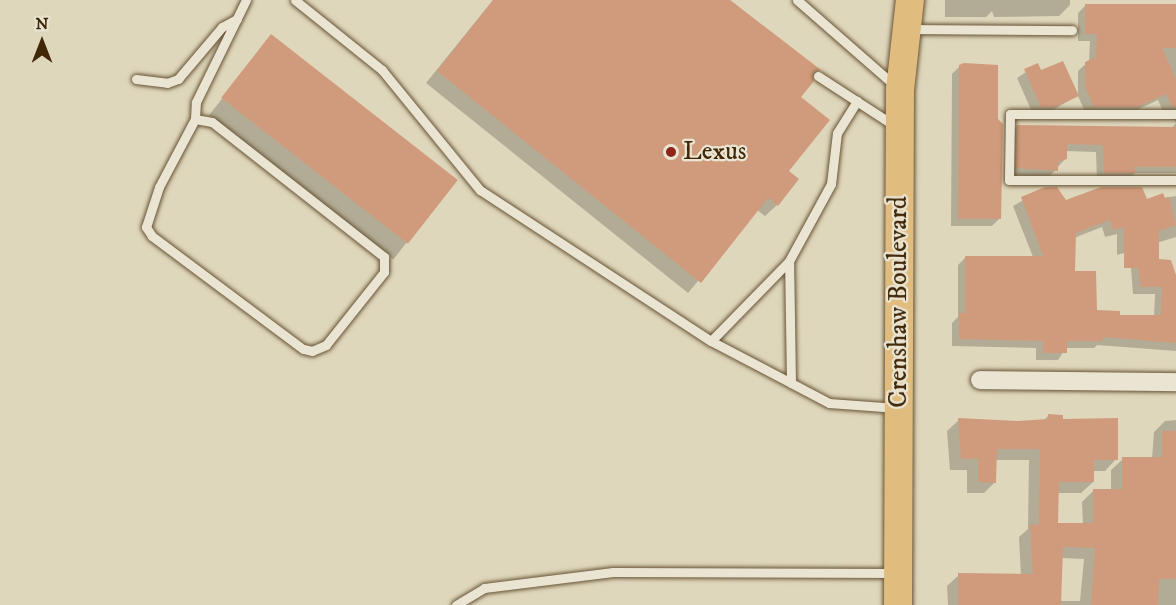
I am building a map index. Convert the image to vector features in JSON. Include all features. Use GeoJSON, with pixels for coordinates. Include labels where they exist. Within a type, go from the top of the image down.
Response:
{"type":"FeatureCollection","features":[{"type":"Feature","properties":{"kind":"main road","name":"Crenshaw Boulevard"},"geometry":{"type":"LineString","coordinates":[[898,605],[900,90],[910,0]]}},
{"type":"Feature","properties":{"kind":"street"},"geometry":{"type":"LineString","coordinates":[[980,380],[1176,382]]}},
{"type":"Feature","properties":{"kind":"lane"},"geometry":{"type":"LineString","coordinates":[[195,119],[212,122],[384,257],[384,272],[326,345],[312,351],[303,349],[152,236],[146,227],[159,187],[195,119],[196,102],[246,0]]}},
{"type":"Feature","properties":{"kind":"lane"},"geometry":{"type":"LineString","coordinates":[[295,0],[382,70],[480,190],[711,341],[829,403],[899,408]]}},
{"type":"Feature","properties":{"kind":"lane"},"geometry":{"type":"LineString","coordinates":[[797,0],[900,90]]}},
{"type":"Feature","properties":{"kind":"lane"},"geometry":{"type":"LineString","coordinates":[[136,79],[167,83],[178,79],[222,27],[237,19]]}},
{"type":"Feature","properties":{"kind":"lane"},"geometry":{"type":"LineString","coordinates":[[907,29],[1072,30]]}},
{"type":"Feature","properties":{"kind":"lane"},"geometry":{"type":"LineString","coordinates":[[818,76],[900,129]]}},
{"type":"Feature","properties":{"kind":"lane"},"geometry":{"type":"LineString","coordinates":[[711,341],[789,261],[831,184],[837,132],[857,101]]}},
{"type":"Feature","properties":{"kind":"lane"},"geometry":{"type":"LineString","coordinates":[[1176,114],[1010,114],[1009,169],[1009,180],[1176,180]]}},
{"type":"Feature","properties":{"kind":"lane"},"geometry":{"type":"LineString","coordinates":[[789,261],[791,383]]}},
{"type":"Feature","properties":{"kind":"lane"},"geometry":{"type":"LineString","coordinates":[[456,605],[484,588],[613,572],[898,573]]}},
{"type":"Feature","properties":{"kind":"building","name":"Lexus"},"geometry":{"type":"Polygon","coordinates":[[[493,0],[730,0],[821,70],[813,72],[814,81],[801,97],[830,120],[789,171],[799,179],[778,206],[768,198],[701,283],[437,71],[493,0]]]}},
{"type":"Feature","properties":{"kind":"building"},"geometry":{"type":"Polygon","coordinates":[[[1085,4],[1176,4],[1176,48],[1162,48],[1176,79],[1176,107],[1172,107],[1166,94],[1137,107],[1094,107],[1085,87],[1085,62],[1096,57],[1097,34],[1085,34],[1085,4]]]}},
{"type":"Feature","properties":{"kind":"building"},"geometry":{"type":"Polygon","coordinates":[[[271,34],[458,180],[408,244],[221,98],[271,34]]]}},
{"type":"Feature","properties":{"kind":"building"},"geometry":{"type":"Polygon","coordinates":[[[1063,61],[1079,96],[1055,107],[1041,107],[1024,69],[1038,63],[1041,70],[1063,61]]]}},
{"type":"Feature","properties":{"kind":"building"},"geometry":{"type":"Polygon","coordinates":[[[964,63],[998,65],[998,119],[1003,124],[1001,219],[958,219],[959,65],[964,63]]]}},
{"type":"Feature","properties":{"kind":"building"},"geometry":{"type":"Polygon","coordinates":[[[1017,125],[1176,127],[1176,167],[1134,167],[1137,173],[1104,173],[1103,145],[1067,144],[1067,159],[1058,162],[1058,171],[1016,168],[1017,125]]]}},
{"type":"Feature","properties":{"kind":"building"},"geometry":{"type":"Polygon","coordinates":[[[1045,187],[1057,187],[1066,200],[1101,187],[1142,187],[1147,199],[1163,193],[1165,198],[1169,197],[1176,225],[1159,231],[1159,259],[1171,260],[1176,275],[1176,343],[1103,337],[1103,341],[1067,341],[1067,353],[1043,353],[1043,341],[959,339],[959,313],[965,313],[965,256],[1043,256],[1021,197],[1045,187]],[[1110,220],[1076,233],[1075,271],[1096,271],[1097,310],[1120,311],[1120,315],[1161,315],[1162,287],[1141,287],[1138,268],[1124,268],[1124,227],[1113,230],[1110,220]]]}},
{"type":"Feature","properties":{"kind":"building"},"geometry":{"type":"Polygon","coordinates":[[[1048,414],[1063,415],[1063,419],[1118,418],[1118,460],[1094,460],[1094,482],[1059,482],[1058,523],[1093,523],[1093,489],[1122,489],[1122,457],[1162,457],[1162,431],[1176,431],[1176,579],[1159,579],[1158,605],[1091,605],[1095,548],[1063,547],[1061,605],[958,605],[958,573],[1033,574],[1030,524],[1039,525],[1040,449],[997,449],[996,483],[978,482],[978,459],[961,459],[958,418],[1018,421],[1048,419],[1048,414]]]}},
{"type":"Feature","properties":{"kind":"place","name":"Lexus"},"geometry":{"type":"Point","coordinates":[671,152]}}]}
